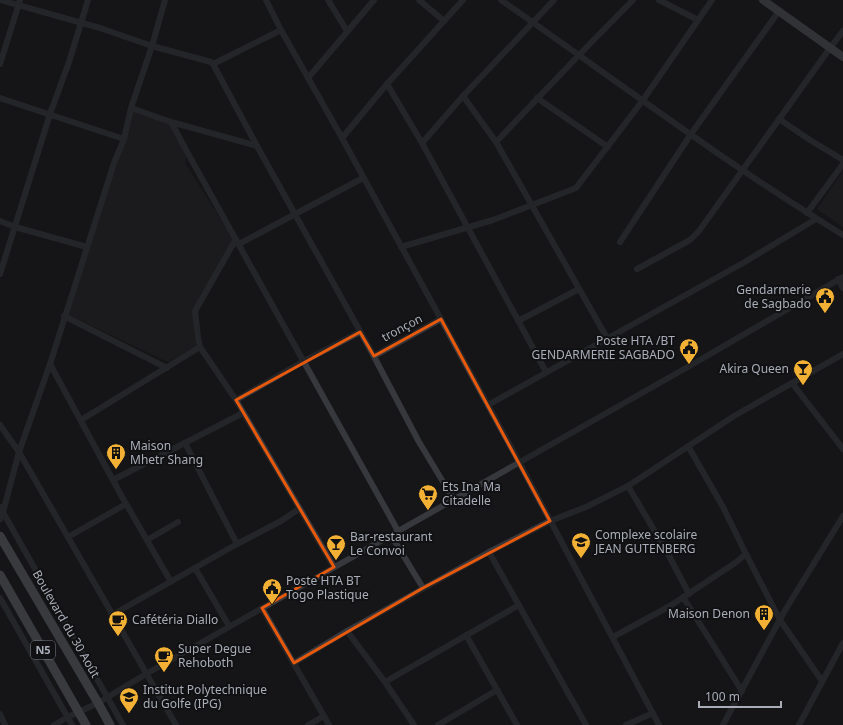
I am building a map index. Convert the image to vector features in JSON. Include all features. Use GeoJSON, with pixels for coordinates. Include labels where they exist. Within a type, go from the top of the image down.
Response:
{"type":"FeatureCollection","features":[{"type":"Feature","properties":{"kind":"highway","name":"Boulevard du 30 Août"},"geometry":{"type":"LineString","coordinates":[[0,536],[2,547],[110,725]]}},
{"type":"Feature","properties":{"kind":"highway","name":"N5"},"geometry":{"type":"LineString","coordinates":[[0,575],[86,725]]}},
{"type":"Feature","properties":{"kind":"main road"},"geometry":{"type":"LineString","coordinates":[[763,0],[843,57]]}},
{"type":"Feature","properties":{"kind":"street"},"geometry":{"type":"LineString","coordinates":[[0,0],[19,3],[152,46],[214,64],[257,146],[374,356],[419,442],[454,500]]}},
{"type":"Feature","properties":{"kind":"street"},"geometry":{"type":"LineString","coordinates":[[0,274],[50,114],[82,24],[88,0]]}},
{"type":"Feature","properties":{"kind":"street"},"geometry":{"type":"LineString","coordinates":[[0,519],[64,316],[114,163],[124,139],[131,108],[152,46],[165,0]]}},
{"type":"Feature","properties":{"kind":"street"},"geometry":{"type":"LineString","coordinates":[[266,0],[281,30],[342,138],[362,178],[520,462],[659,725]]}},
{"type":"Feature","properties":{"kind":"street"},"geometry":{"type":"LineString","coordinates":[[328,0],[347,31]]}},
{"type":"Feature","properties":{"kind":"street"},"geometry":{"type":"LineString","coordinates":[[308,78],[374,0]]}},
{"type":"Feature","properties":{"kind":"street"},"geometry":{"type":"LineString","coordinates":[[419,0],[444,21]]}},
{"type":"Feature","properties":{"kind":"street"},"geometry":{"type":"LineString","coordinates":[[342,138],[387,84],[463,0]]}},
{"type":"Feature","properties":{"kind":"street"},"geometry":{"type":"LineString","coordinates":[[501,0],[743,170],[816,219],[843,235]]}},
{"type":"Feature","properties":{"kind":"street"},"geometry":{"type":"LineString","coordinates":[[422,143],[463,96],[554,0]]}},
{"type":"Feature","properties":{"kind":"street"},"geometry":{"type":"LineString","coordinates":[[496,142],[579,54],[633,0]]}},
{"type":"Feature","properties":{"kind":"street"},"geometry":{"type":"LineString","coordinates":[[659,0],[698,20]]}},
{"type":"Feature","properties":{"kind":"street"},"geometry":{"type":"LineString","coordinates":[[401,247],[468,228],[576,188],[643,100],[712,0]]}},
{"type":"Feature","properties":{"kind":"street"},"geometry":{"type":"LineString","coordinates":[[0,64],[19,3]]}},
{"type":"Feature","properties":{"kind":"street"},"geometry":{"type":"LineString","coordinates":[[620,242],[691,134],[779,11]]}},
{"type":"Feature","properties":{"kind":"street"},"geometry":{"type":"LineString","coordinates":[[214,64],[281,30]]}},
{"type":"Feature","properties":{"kind":"street"},"geometry":{"type":"LineString","coordinates":[[637,269],[695,236],[843,31]]}},
{"type":"Feature","properties":{"kind":"street"},"geometry":{"type":"LineString","coordinates":[[387,84],[422,143],[546,372]]}},
{"type":"Feature","properties":{"kind":"street"},"geometry":{"type":"LineString","coordinates":[[463,96],[496,142],[607,338]]}},
{"type":"Feature","properties":{"kind":"street"},"geometry":{"type":"LineString","coordinates":[[0,98],[124,139]]}},
{"type":"Feature","properties":{"kind":"street"},"geometry":{"type":"LineString","coordinates":[[537,98],[608,146]]}},
{"type":"Feature","properties":{"kind":"street"},"geometry":{"type":"LineString","coordinates":[[131,108],[172,122],[257,146]]}},
{"type":"Feature","properties":{"kind":"street"},"geometry":{"type":"LineString","coordinates":[[779,119],[843,160]]}},
{"type":"Feature","properties":{"kind":"street"},"geometry":{"type":"LineString","coordinates":[[172,122],[186,150],[398,531]]}},
{"type":"Feature","properties":{"kind":"street"},"geometry":{"type":"LineString","coordinates":[[807,213],[843,164]]}},
{"type":"Feature","properties":{"kind":"street"},"geometry":{"type":"LineString","coordinates":[[334,567],[236,400],[200,347],[195,311],[238,242],[296,214],[362,178]]}},
{"type":"Feature","properties":{"kind":"street"},"geometry":{"type":"LineString","coordinates":[[488,405],[743,263],[816,219]]}},
{"type":"Feature","properties":{"kind":"street"},"geometry":{"type":"LineString","coordinates":[[0,221],[15,227],[87,246]]}},
{"type":"Feature","properties":{"kind":"street"},"geometry":{"type":"LineString","coordinates":[[54,725],[98,703],[146,674],[693,364],[841,278],[843,288]]}},
{"type":"Feature","properties":{"kind":"street"},"geometry":{"type":"LineString","coordinates":[[518,321],[579,289]]}},
{"type":"Feature","properties":{"kind":"street"},"geometry":{"type":"LineString","coordinates":[[64,316],[167,368]]}},
{"type":"Feature","properties":{"kind":"street","name":"tronçon"},"geometry":{"type":"LineString","coordinates":[[374,356],[441,319]]}},
{"type":"Feature","properties":{"kind":"street"},"geometry":{"type":"LineString","coordinates":[[236,400],[360,332]]}},
{"type":"Feature","properties":{"kind":"street"},"geometry":{"type":"LineString","coordinates":[[81,420],[200,347]]}},
{"type":"Feature","properties":{"kind":"street"},"geometry":{"type":"LineString","coordinates":[[294,663],[346,631],[489,552],[550,521],[586,507],[628,486],[734,416],[841,357]]}},
{"type":"Feature","properties":{"kind":"street"},"geometry":{"type":"LineString","coordinates":[[50,364],[126,504],[171,582]]}},
{"type":"Feature","properties":{"kind":"street"},"geometry":{"type":"LineString","coordinates":[[792,383],[843,449]]}},
{"type":"Feature","properties":{"kind":"street"},"geometry":{"type":"LineString","coordinates":[[113,480],[243,413]]}},
{"type":"Feature","properties":{"kind":"street"},"geometry":{"type":"LineString","coordinates":[[0,425],[20,452],[176,725]]}},
{"type":"Feature","properties":{"kind":"street"},"geometry":{"type":"LineString","coordinates":[[184,443],[237,544]]}},
{"type":"Feature","properties":{"kind":"street"},"geometry":{"type":"LineString","coordinates":[[688,446],[723,507],[780,620],[822,681]]}},
{"type":"Feature","properties":{"kind":"street"},"geometry":{"type":"LineString","coordinates":[[628,486],[671,559],[686,596],[742,691]]}},
{"type":"Feature","properties":{"kind":"street"},"geometry":{"type":"LineString","coordinates":[[68,538],[126,504]]}},
{"type":"Feature","properties":{"kind":"street"},"geometry":{"type":"LineString","coordinates":[[112,615],[237,544],[281,521],[299,509]]}},
{"type":"Feature","properties":{"kind":"street"},"geometry":{"type":"LineString","coordinates":[[2,510],[123,725]]}},
{"type":"Feature","properties":{"kind":"street"},"geometry":{"type":"LineString","coordinates":[[723,725],[780,620],[819,553],[829,540],[843,516]]}},
{"type":"Feature","properties":{"kind":"street"},"geometry":{"type":"LineString","coordinates":[[147,540],[178,522]]}},
{"type":"Feature","properties":{"kind":"street"},"geometry":{"type":"LineString","coordinates":[[391,535],[422,588]]}},
{"type":"Feature","properties":{"kind":"street"},"geometry":{"type":"LineString","coordinates":[[489,552],[586,725]]}},
{"type":"Feature","properties":{"kind":"street"},"geometry":{"type":"LineString","coordinates":[[613,637],[686,596],[746,554]]}},
{"type":"Feature","properties":{"kind":"street"},"geometry":{"type":"LineString","coordinates":[[195,568],[230,626]]}},
{"type":"Feature","properties":{"kind":"street"},"geometry":{"type":"LineString","coordinates":[[0,598],[72,725]]}},
{"type":"Feature","properties":{"kind":"street"},"geometry":{"type":"LineString","coordinates":[[385,682],[519,604]]}},
{"type":"Feature","properties":{"kind":"street"},"geometry":{"type":"LineString","coordinates":[[262,608],[329,725]]}},
{"type":"Feature","properties":{"kind":"street"},"geometry":{"type":"LineString","coordinates":[[346,631],[385,682],[414,725]]}},
{"type":"Feature","properties":{"kind":"street"},"geometry":{"type":"LineString","coordinates":[[466,635],[516,725]]}},
{"type":"Feature","properties":{"kind":"street"},"geometry":{"type":"LineString","coordinates":[[799,725],[843,643]]}},
{"type":"Feature","properties":{"kind":"street"},"geometry":{"type":"LineString","coordinates":[[438,725],[497,690]]}},
{"type":"Feature","properties":{"kind":"street"},"geometry":{"type":"LineString","coordinates":[[626,725],[653,713]]}},
{"type":"Feature","properties":{"kind":"street"},"geometry":{"type":"LineString","coordinates":[[0,714],[5,725]]}},
{"type":"Feature","properties":{"kind":"street"},"geometry":{"type":"LineString","coordinates":[[308,725],[324,716]]}},
{"type":"Feature","properties":{"kind":"highlighted area"},"geometry":{"type":"Polygon","coordinates":[[[441,319],[550,521],[423,588],[294,663],[262,608],[334,567],[236,400],[360,332],[374,356],[441,319]]]}},
{"type":"Feature","properties":{"kind":"shaded area"},"geometry":{"type":"Polygon","coordinates":[[[131,110],[170,122],[186,157],[185,163],[233,239],[193,309],[197,346],[168,362],[69,315],[131,110]]]}},
{"type":"Feature","properties":{"kind":"shaded area"},"geometry":{"type":"Polygon","coordinates":[[[843,171],[843,227],[817,209],[843,171]]]}},
{"type":"Feature","properties":{"kind":"place","name":"Gendarmerie de Sagbado"},"geometry":{"type":"Point","coordinates":[825,314]}},
{"type":"Feature","properties":{"kind":"place","name":"Poste HTA /BT GENDARMERIE SAGBADO"},"geometry":{"type":"Point","coordinates":[689,365]}},
{"type":"Feature","properties":{"kind":"place","name":"Akira Queen"},"geometry":{"type":"Point","coordinates":[803,386]}},
{"type":"Feature","properties":{"kind":"place","name":"Maison Mhetr Shang"},"geometry":{"type":"Point","coordinates":[116,470]}},
{"type":"Feature","properties":{"kind":"place","name":"Ets Ina Ma Citadelle"},"geometry":{"type":"Point","coordinates":[428,511]}},
{"type":"Feature","properties":{"kind":"place","name":"Complexe scolaire JEAN GUTENBERG"},"geometry":{"type":"Point","coordinates":[581,559]}},
{"type":"Feature","properties":{"kind":"place","name":"Bar-restaurant Le Convoi"},"geometry":{"type":"Point","coordinates":[336,561]}},
{"type":"Feature","properties":{"kind":"place","name":"Poste HTA BT Togo Plastique"},"geometry":{"type":"Point","coordinates":[272,605]}},
{"type":"Feature","properties":{"kind":"place","name":"Maison Denon"},"geometry":{"type":"Point","coordinates":[764,631]}},
{"type":"Feature","properties":{"kind":"place","name":"Cafétéria Diallo"},"geometry":{"type":"Point","coordinates":[118,637]}},
{"type":"Feature","properties":{"kind":"place","name":"Super Degue Rehoboth"},"geometry":{"type":"Point","coordinates":[164,673]}},
{"type":"Feature","properties":{"kind":"place","name":"Institut Polytechnique du Golfe (IPG)"},"geometry":{"type":"Point","coordinates":[129,714]}}]}
